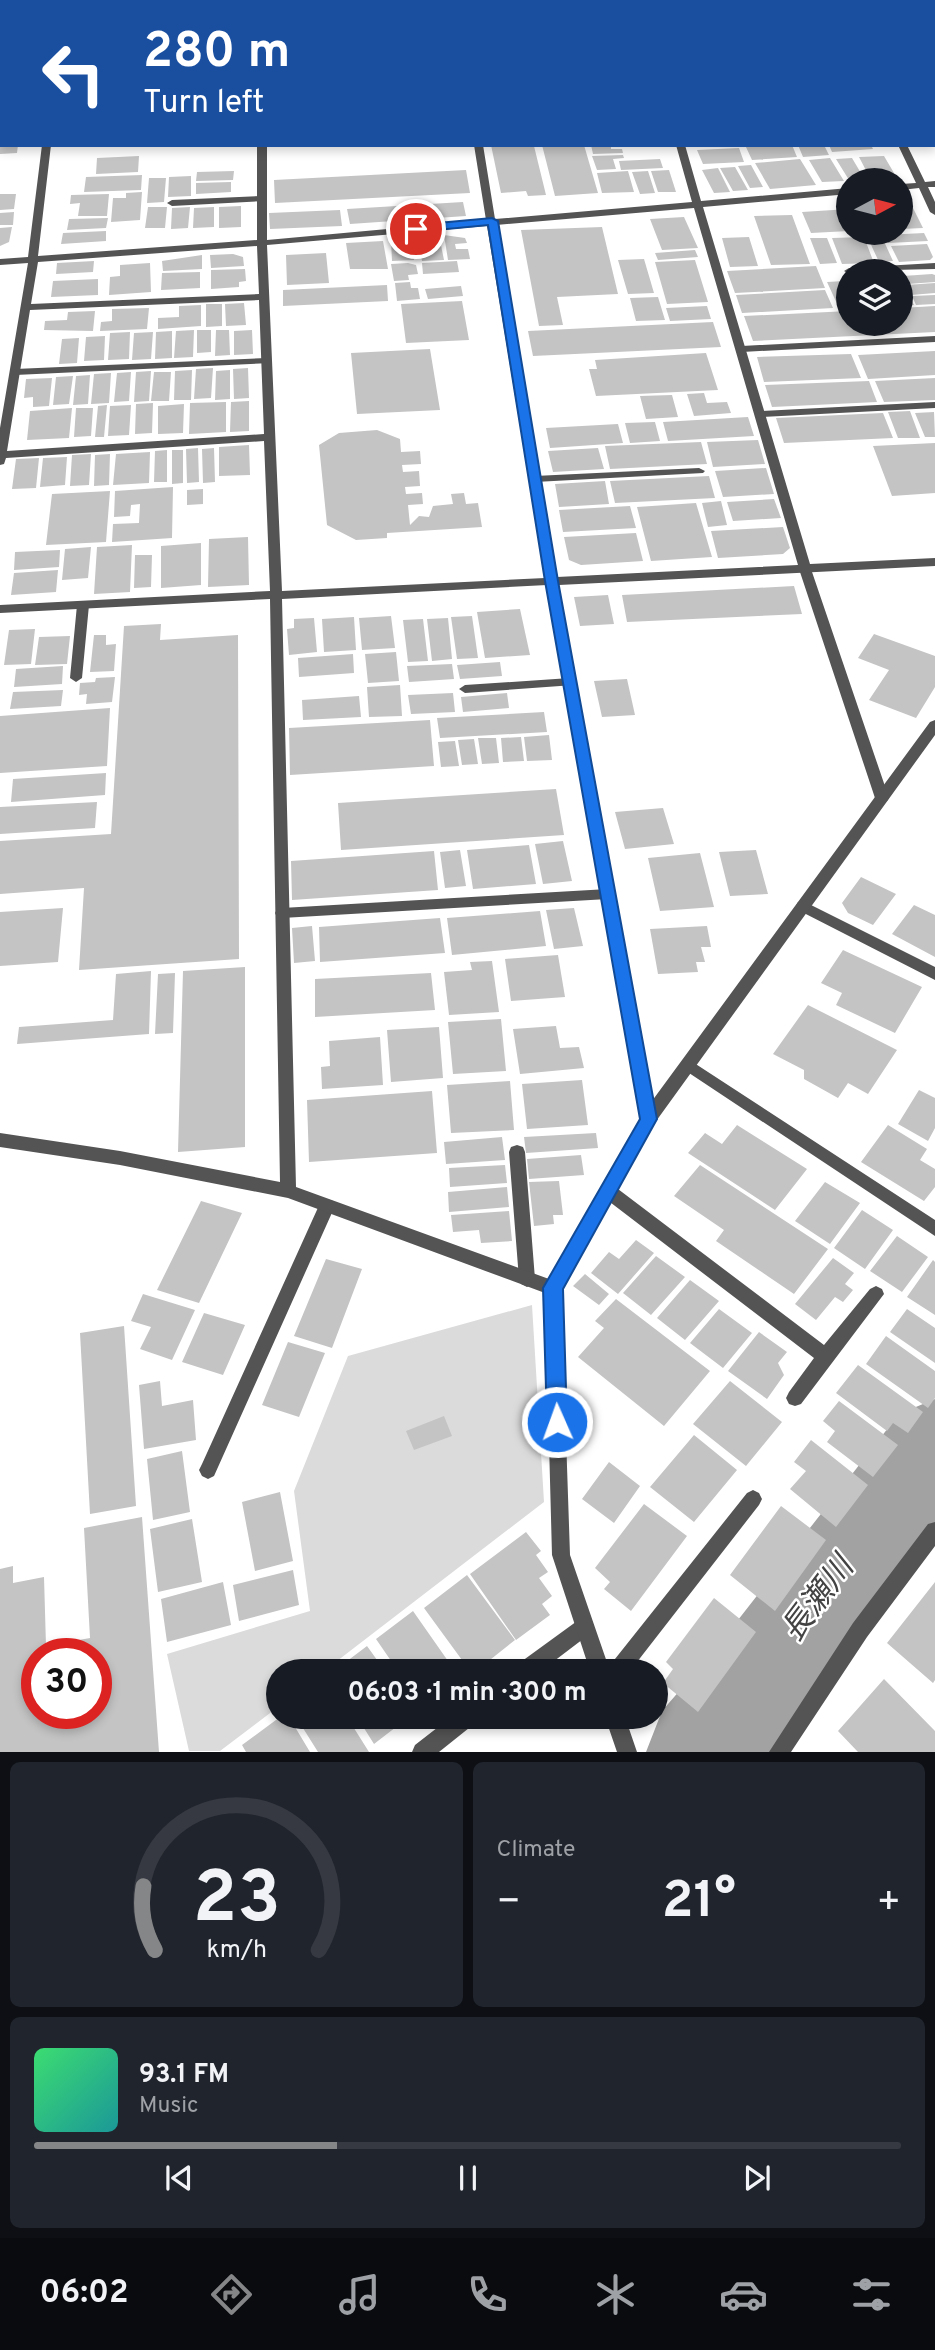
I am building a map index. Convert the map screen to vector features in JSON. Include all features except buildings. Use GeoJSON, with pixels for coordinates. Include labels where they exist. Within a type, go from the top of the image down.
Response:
{"type":"FeatureCollection","features":[{"type":"Feature","properties":{"kind":"street"},"geometry":{"type":"LineString","coordinates":[[47,147],[33,260],[1,458],[270,437]]}},
{"type":"Feature","properties":{"kind":"street"},"geometry":{"type":"LineString","coordinates":[[262,147],[262,243],[276,595],[288,1191]]}},
{"type":"Feature","properties":{"kind":"street"},"geometry":{"type":"LineString","coordinates":[[478,147],[552,581],[649,1119]]}},
{"type":"Feature","properties":{"kind":"street"},"geometry":{"type":"LineString","coordinates":[[681,147],[700,205],[805,569],[882,798]]}},
{"type":"Feature","properties":{"kind":"street"},"geometry":{"type":"LineString","coordinates":[[903,147],[935,212]]}},
{"type":"Feature","properties":{"kind":"street"},"geometry":{"type":"LineString","coordinates":[[914,186],[935,184]]}},
{"type":"Feature","properties":{"kind":"street"},"geometry":{"type":"LineString","coordinates":[[0,262],[262,243],[836,192]]}},
{"type":"Feature","properties":{"kind":"street"},"geometry":{"type":"LineString","coordinates":[[172,203],[262,199]]}},
{"type":"Feature","properties":{"kind":"street"},"geometry":{"type":"LineString","coordinates":[[913,267],[935,266]]}},
{"type":"Feature","properties":{"kind":"street"},"geometry":{"type":"LineString","coordinates":[[26,307],[264,297]]}},
{"type":"Feature","properties":{"kind":"street"},"geometry":{"type":"LineString","coordinates":[[742,349],[935,339]]}},
{"type":"Feature","properties":{"kind":"street"},"geometry":{"type":"LineString","coordinates":[[15,372],[267,360]]}},
{"type":"Feature","properties":{"kind":"street"},"geometry":{"type":"LineString","coordinates":[[760,414],[935,405]]}},
{"type":"Feature","properties":{"kind":"street"},"geometry":{"type":"LineString","coordinates":[[535,479],[699,471]]}},
{"type":"Feature","properties":{"kind":"street"},"geometry":{"type":"LineString","coordinates":[[0,609],[935,562]]}},
{"type":"Feature","properties":{"kind":"street"},"geometry":{"type":"LineString","coordinates":[[76,678],[83,605]]}},
{"type":"Feature","properties":{"kind":"street"},"geometry":{"type":"LineString","coordinates":[[466,689],[570,682]]}},
{"type":"Feature","properties":{"kind":"street"},"geometry":{"type":"LineString","coordinates":[[596,1659],[561,1555],[553,1288],[649,1119],[935,725]]}},
{"type":"Feature","properties":{"kind":"street"},"geometry":{"type":"LineString","coordinates":[[282,913],[608,894]]}},
{"type":"Feature","properties":{"kind":"street"},"geometry":{"type":"LineString","coordinates":[[803,906],[935,974]]}},
{"type":"Feature","properties":{"kind":"street"},"geometry":{"type":"LineString","coordinates":[[688,1065],[935,1229]]}},
{"type":"Feature","properties":{"kind":"street"},"geometry":{"type":"LineString","coordinates":[[0,1140],[120,1158],[288,1191],[553,1288]]}},
{"type":"Feature","properties":{"kind":"street"},"geometry":{"type":"LineString","coordinates":[[517,1152],[527,1279]]}},
{"type":"Feature","properties":{"kind":"street"},"geometry":{"type":"LineString","coordinates":[[608,1191],[825,1356]]}},
{"type":"Feature","properties":{"kind":"street"},"geometry":{"type":"LineString","coordinates":[[208,1470],[327,1206]]}},
{"type":"Feature","properties":{"kind":"street"},"geometry":{"type":"LineString","coordinates":[[795,1398],[825,1356],[876,1294]]}},
{"type":"Feature","properties":{"kind":"street"},"geometry":{"type":"LineString","coordinates":[[627,1659],[753,1499]]}},
{"type":"Feature","properties":{"kind":"street"},"geometry":{"type":"LineString","coordinates":[[779,1752],[860,1630],[931,1544]]}},
{"type":"Feature","properties":{"kind":"street"},"geometry":{"type":"LineString","coordinates":[[541,1659],[584,1626]]}},
{"type":"Feature","properties":{"kind":"street"},"geometry":{"type":"LineString","coordinates":[[422,1752],[452,1729]]}},
{"type":"Feature","properties":{"kind":"street"},"geometry":{"type":"LineString","coordinates":[[619,1729],[627,1752]]}},
{"type":"Feature","properties":{"kind":"shaded area"},"geometry":{"type":"Polygon","coordinates":[[[532,1305],[544,1502],[340,1659],[266,1659],[266,1716],[220,1751],[189,1751],[167,1654],[310,1611],[294,1491],[348,1356],[532,1305]]]}},
{"type":"Feature","properties":{"kind":"waterway","name":"長瀬川"},"geometry":{"type":"LineString","coordinates":[[703,1752],[753,1692],[935,1449]]}},
{"type":"Feature","properties":{"kind":"route"},"geometry":{"type":"LineString","coordinates":[[416,229],[492,221],[552,581],[649,1119],[553,1288],[557,1422]]}}]}
